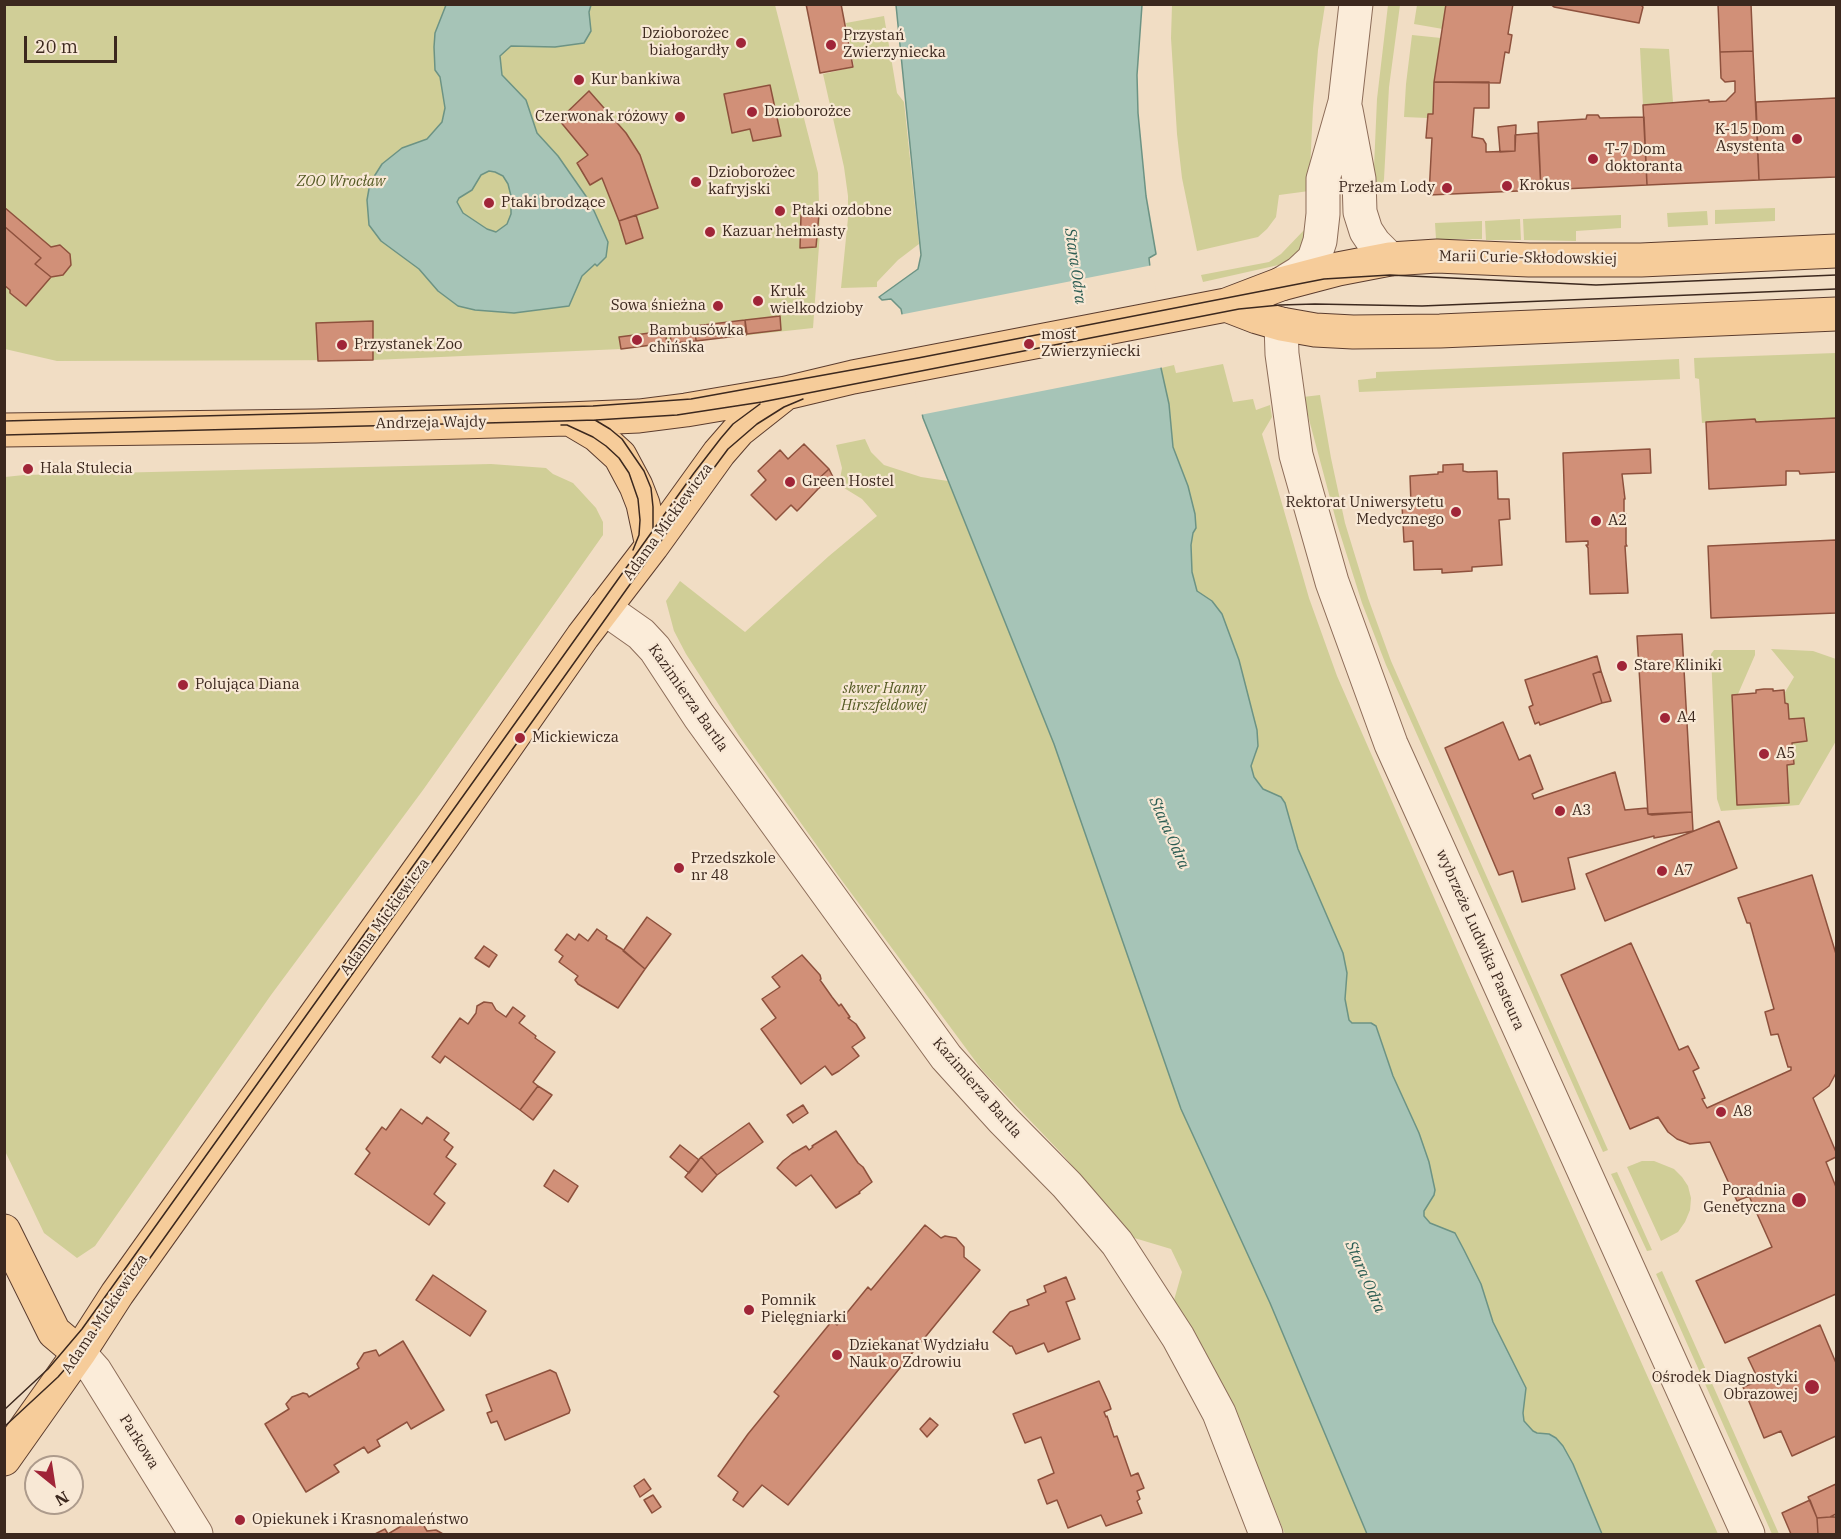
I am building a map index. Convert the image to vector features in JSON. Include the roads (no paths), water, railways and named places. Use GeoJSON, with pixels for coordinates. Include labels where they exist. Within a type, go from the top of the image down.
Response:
{"type":"FeatureCollection","features":[{"type":"Feature","properties":{"kind":"main road","name":"Marii Curie-Skłodowskiej"},"geometry":{"type":"LineString","coordinates":[[1217,306],[1281,284],[1338,269],[1390,259],[1437,256],[1528,260],[1641,260],[1836,251]]}},
{"type":"Feature","properties":{"kind":"main road","name":"Andrzeja Wajdy"},"geometry":{"type":"LineString","coordinates":[[4,430],[280,427],[570,419],[662,413],[786,393],[853,377],[1217,306]]}},
{"type":"Feature","properties":{"kind":"main road"},"geometry":{"type":"LineString","coordinates":[[1217,306],[1281,324],[1315,330],[1418,332],[1836,314]]}},
{"type":"Feature","properties":{"kind":"main road","name":"Adama Mickiewicza"},"geometry":{"type":"LineString","coordinates":[[4,1459],[80,1353],[117,1294],[604,608],[726,444],[739,430],[786,393]]}},
{"type":"Feature","properties":{"kind":"main road"},"geometry":{"type":"LineString","coordinates":[[570,419],[597,435],[620,456],[643,504],[652,546]]}},
{"type":"Feature","properties":{"kind":"main road"},"geometry":{"type":"LineString","coordinates":[[4,1232],[54,1332],[80,1353]]}},
{"type":"Feature","properties":{"kind":"street"},"geometry":{"type":"LineString","coordinates":[[1281,284],[1299,273],[1314,259],[1320,241],[1323,179],[1345,102],[1356,4]]}},
{"type":"Feature","properties":{"kind":"street"},"geometry":{"type":"LineString","coordinates":[[1345,102],[1359,179],[1360,212],[1366,231],[1390,259]]}},
{"type":"Feature","properties":{"kind":"street","name":"wybrzeże Ludwika Pasteura"},"geometry":{"type":"LineString","coordinates":[[1281,324],[1282,354],[1296,454],[1332,582],[1391,744],[1748,1534]]}},
{"type":"Feature","properties":{"kind":"street","name":"Kazimierza Bartla"},"geometry":{"type":"LineString","coordinates":[[604,608],[640,634],[655,649],[699,716],[946,1057],[1003,1120],[1067,1185],[1117,1244],[1178,1337],[1219,1413],[1266,1534]]}},
{"type":"Feature","properties":{"kind":"street","name":"Parkowa"},"geometry":{"type":"LineString","coordinates":[[80,1353],[95,1371],[196,1534]]}},
{"type":"Feature","properties":{"kind":"water"},"geometry":{"type":"Polygon","coordinates":[[[446,5],[591,5],[589,12],[591,31],[584,43],[555,47],[511,46],[500,56],[502,75],[526,100],[537,133],[558,156],[590,202],[608,242],[606,257],[582,276],[569,306],[514,313],[475,310],[458,306],[438,291],[419,269],[381,241],[369,225],[367,200],[370,183],[382,164],[402,148],[427,139],[442,122],[445,108],[440,77],[435,70],[435,33],[446,5]],[[489,171],[481,175],[472,190],[459,198],[457,202],[463,213],[487,229],[496,232],[507,224],[511,214],[511,196],[503,176],[489,171]]]}},
{"type":"Feature","properties":{"kind":"water","name":"Stara Odra"},"geometry":{"type":"Polygon","coordinates":[[[896,5],[1142,5],[1137,75],[1138,113],[1146,196],[1156,254],[1149,258],[1161,368],[1169,404],[1173,447],[1188,486],[1195,514],[1196,528],[1191,545],[1192,572],[1197,591],[1212,601],[1222,614],[1239,660],[1257,730],[1258,746],[1251,766],[1254,777],[1263,789],[1281,797],[1285,803],[1298,849],[1343,953],[1347,973],[1345,999],[1349,1020],[1352,1023],[1371,1023],[1376,1026],[1393,1076],[1419,1133],[1435,1190],[1424,1211],[1424,1216],[1430,1223],[1455,1233],[1481,1284],[1493,1322],[1526,1388],[1524,1421],[1533,1431],[1549,1434],[1563,1446],[1573,1464],[1602,1534],[1367,1534],[1270,1303],[1181,1109],[1054,744],[923,418],[901,309],[891,299],[882,300],[879,297],[918,269],[921,255],[896,5]]]}},
{"type":"Feature","properties":{"kind":"tram line"},"geometry":{"type":"LineString","coordinates":[[4,421],[593,406],[691,399],[918,358],[1324,279],[1390,275],[1596,285],[1836,275]]}},
{"type":"Feature","properties":{"kind":"tram line"},"geometry":{"type":"LineString","coordinates":[[4,435],[596,420],[677,415],[762,402],[1239,309],[1315,304],[1422,306],[1836,289]]}},
{"type":"Feature","properties":{"kind":"tram line"},"geometry":{"type":"LineString","coordinates":[[4,1427],[58,1377],[130,1286],[728,449],[757,424],[784,407],[803,399]]}},
{"type":"Feature","properties":{"kind":"tram line"},"geometry":{"type":"LineString","coordinates":[[4,1410],[48,1369],[82,1329],[694,473],[733,424],[760,404]]}},
{"type":"Feature","properties":{"kind":"tram line"},"geometry":{"type":"LineString","coordinates":[[595,420],[622,439],[644,471],[651,488],[653,529]]}},
{"type":"Feature","properties":{"kind":"tram line"},"geometry":{"type":"LineString","coordinates":[[561,425],[567,425],[593,437],[606,446],[619,458],[629,473],[638,499],[640,520],[639,535],[633,550]]}},
{"type":"Feature","properties":{"kind":"place","name":"Dzioborożec białogardły"},"geometry":{"type":"Point","coordinates":[741,43]}},
{"type":"Feature","properties":{"kind":"place","name":"Przystań Zwierzyniecka"},"geometry":{"type":"Point","coordinates":[831,45]}},
{"type":"Feature","properties":{"kind":"place","name":"Kur bankiwa"},"geometry":{"type":"Point","coordinates":[579,80]}},
{"type":"Feature","properties":{"kind":"place","name":"Dzioborożce"},"geometry":{"type":"Point","coordinates":[752,112]}},
{"type":"Feature","properties":{"kind":"place","name":"Czerwonak różowy"},"geometry":{"type":"Point","coordinates":[680,117]}},
{"type":"Feature","properties":{"kind":"place","name":"K-15 Dom Asystenta"},"geometry":{"type":"Point","coordinates":[1797,139]}},
{"type":"Feature","properties":{"kind":"place","name":"T-7 Dom doktoranta"},"geometry":{"type":"Point","coordinates":[1593,159]}},
{"type":"Feature","properties":{"kind":"place","name":"Dzioborożec kafryjski"},"geometry":{"type":"Point","coordinates":[696,182]}},
{"type":"Feature","properties":{"kind":"place","name":"Krokus"},"geometry":{"type":"Point","coordinates":[1507,186]}},
{"type":"Feature","properties":{"kind":"place","name":"Przełam Lody"},"geometry":{"type":"Point","coordinates":[1447,188]}},
{"type":"Feature","properties":{"kind":"place","name":"Ptaki brodzące"},"geometry":{"type":"Point","coordinates":[489,203]}},
{"type":"Feature","properties":{"kind":"place","name":"Ptaki ozdobne"},"geometry":{"type":"Point","coordinates":[780,211]}},
{"type":"Feature","properties":{"kind":"place","name":"Kazuar hełmiasty"},"geometry":{"type":"Point","coordinates":[710,232]}},
{"type":"Feature","properties":{"kind":"place","name":"Kruk wielkodzioby"},"geometry":{"type":"Point","coordinates":[758,301]}},
{"type":"Feature","properties":{"kind":"place","name":"Sowa śnieżna"},"geometry":{"type":"Point","coordinates":[718,306]}},
{"type":"Feature","properties":{"kind":"place","name":"Bambusówka chińska"},"geometry":{"type":"Point","coordinates":[637,340]}},
{"type":"Feature","properties":{"kind":"place","name":"most Zwierzyniecki"},"geometry":{"type":"Point","coordinates":[1029,344]}},
{"type":"Feature","properties":{"kind":"place","name":"Przystanek Zoo"},"geometry":{"type":"Point","coordinates":[342,345]}},
{"type":"Feature","properties":{"kind":"place","name":"Hala Stulecia"},"geometry":{"type":"Point","coordinates":[28,469]}},
{"type":"Feature","properties":{"kind":"place","name":"Green Hostel"},"geometry":{"type":"Point","coordinates":[790,482]}},
{"type":"Feature","properties":{"kind":"place","name":"Rektorat Uniwersytetu Medycznego"},"geometry":{"type":"Point","coordinates":[1456,512]}},
{"type":"Feature","properties":{"kind":"place","name":"A2"},"geometry":{"type":"Point","coordinates":[1596,521]}},
{"type":"Feature","properties":{"kind":"place","name":"Stare Kliniki"},"geometry":{"type":"Point","coordinates":[1622,666]}},
{"type":"Feature","properties":{"kind":"place","name":"Polująca Diana"},"geometry":{"type":"Point","coordinates":[183,685]}},
{"type":"Feature","properties":{"kind":"place","name":"A4"},"geometry":{"type":"Point","coordinates":[1665,718]}},
{"type":"Feature","properties":{"kind":"place","name":"Mickiewicza"},"geometry":{"type":"Point","coordinates":[520,738]}},
{"type":"Feature","properties":{"kind":"place","name":"A5"},"geometry":{"type":"Point","coordinates":[1764,754]}},
{"type":"Feature","properties":{"kind":"place","name":"A3"},"geometry":{"type":"Point","coordinates":[1560,811]}},
{"type":"Feature","properties":{"kind":"place","name":"Przedszkole nr 48"},"geometry":{"type":"Point","coordinates":[679,868]}},
{"type":"Feature","properties":{"kind":"place","name":"A7"},"geometry":{"type":"Point","coordinates":[1662,871]}},
{"type":"Feature","properties":{"kind":"place","name":"A8"},"geometry":{"type":"Point","coordinates":[1721,1112]}},
{"type":"Feature","properties":{"kind":"place","name":"Poradnia Genetyczna"},"geometry":{"type":"Point","coordinates":[1799,1200]}},
{"type":"Feature","properties":{"kind":"place","name":"Pomnik Pielęgniarki"},"geometry":{"type":"Point","coordinates":[749,1310]}},
{"type":"Feature","properties":{"kind":"place","name":"Dziekanat Wydziału Nauk o Zdrowiu"},"geometry":{"type":"Point","coordinates":[837,1355]}},
{"type":"Feature","properties":{"kind":"place","name":"Ośrodek Diagnostyki Obrazowej"},"geometry":{"type":"Point","coordinates":[1812,1387]}},
{"type":"Feature","properties":{"kind":"place","name":"Opiekunek i Krasnomaleństwo"},"geometry":{"type":"Point","coordinates":[240,1520]}},
{"type":"Feature","properties":{"kind":"park label","name":"ZOO Wrocław"},"geometry":{"type":"Point","coordinates":[341,182]}},
{"type":"Feature","properties":{"kind":"park label","name":"skwer Hanny Hirszfeldowej"},"geometry":{"type":"Point","coordinates":[884,698]}}]}
